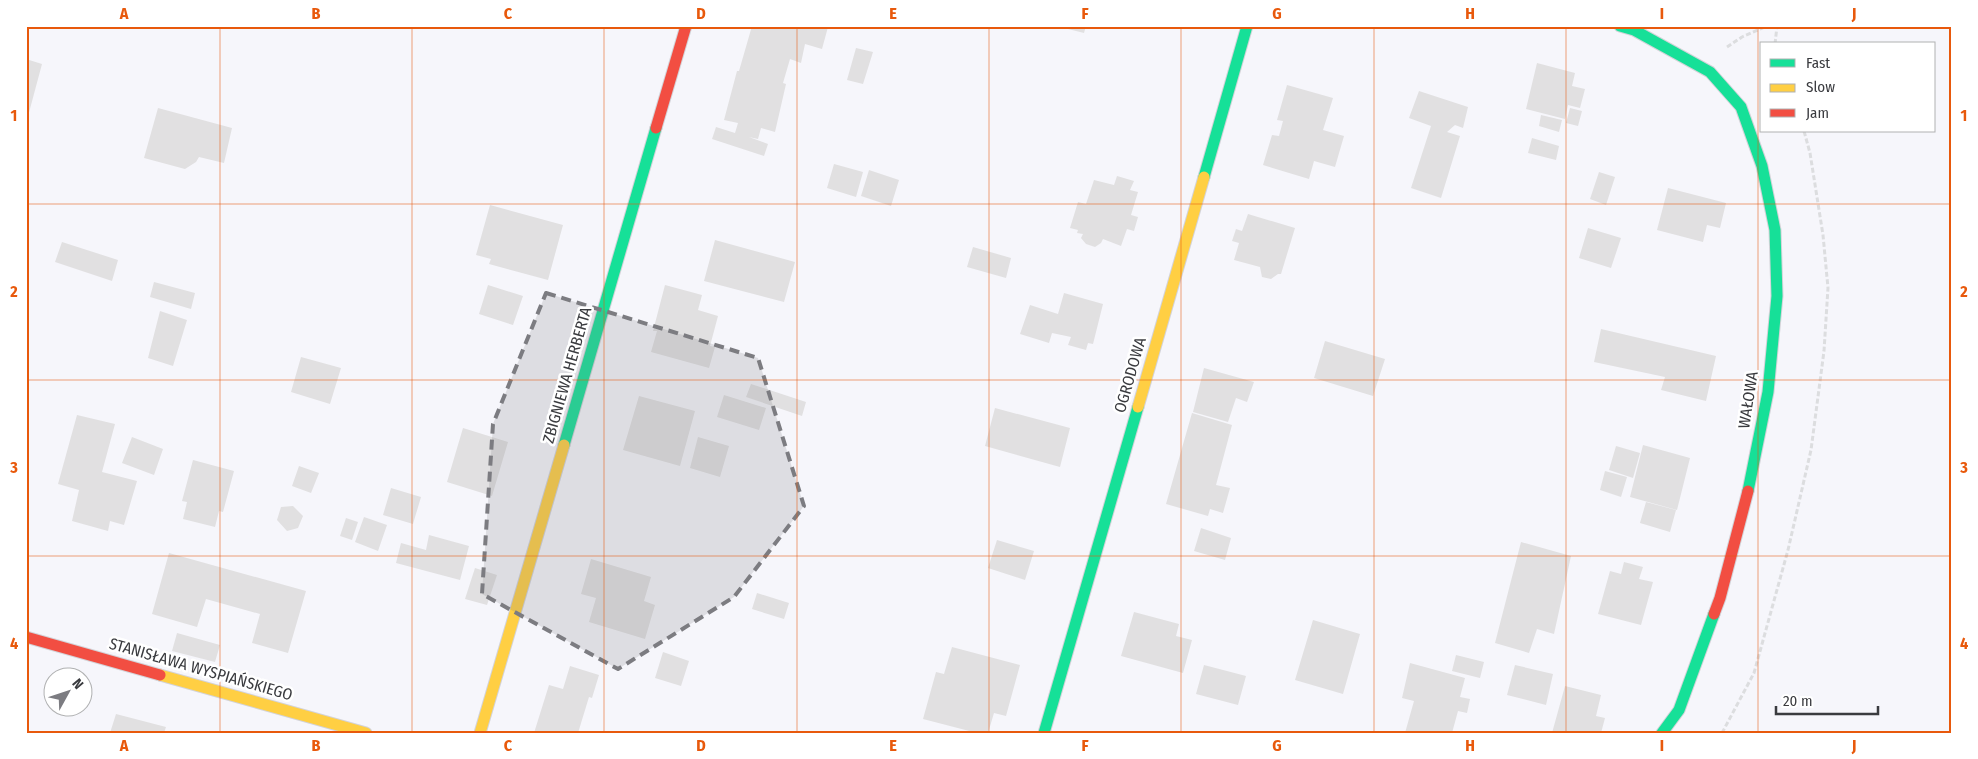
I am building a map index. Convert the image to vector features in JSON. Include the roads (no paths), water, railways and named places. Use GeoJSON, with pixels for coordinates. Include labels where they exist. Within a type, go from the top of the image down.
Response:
{"type":"FeatureCollection","features":[{"type":"Feature","properties":{"kind":"street","name":"ZBIGNIEWA HERBERTA"},"geometry":{"type":"LineString","coordinates":[[480,733],[686,26]]}},
{"type":"Feature","properties":{"kind":"street","name":"OGRODOWA"},"geometry":{"type":"LineString","coordinates":[[1044,733],[1247,26]]}},
{"type":"Feature","properties":{"kind":"street","name":"WAŁOWA"},"geometry":{"type":"LineString","coordinates":[[1620,26],[1634,30],[1710,72],[1741,107],[1762,166],[1775,230],[1777,296],[1768,392],[1747,495],[1720,598],[1679,710],[1662,733]]}},
{"type":"Feature","properties":{"kind":"street","name":"STANISŁAWA WYSPIAŃSKIEGO"},"geometry":{"type":"LineString","coordinates":[[26,636],[366,733]]}}]}
